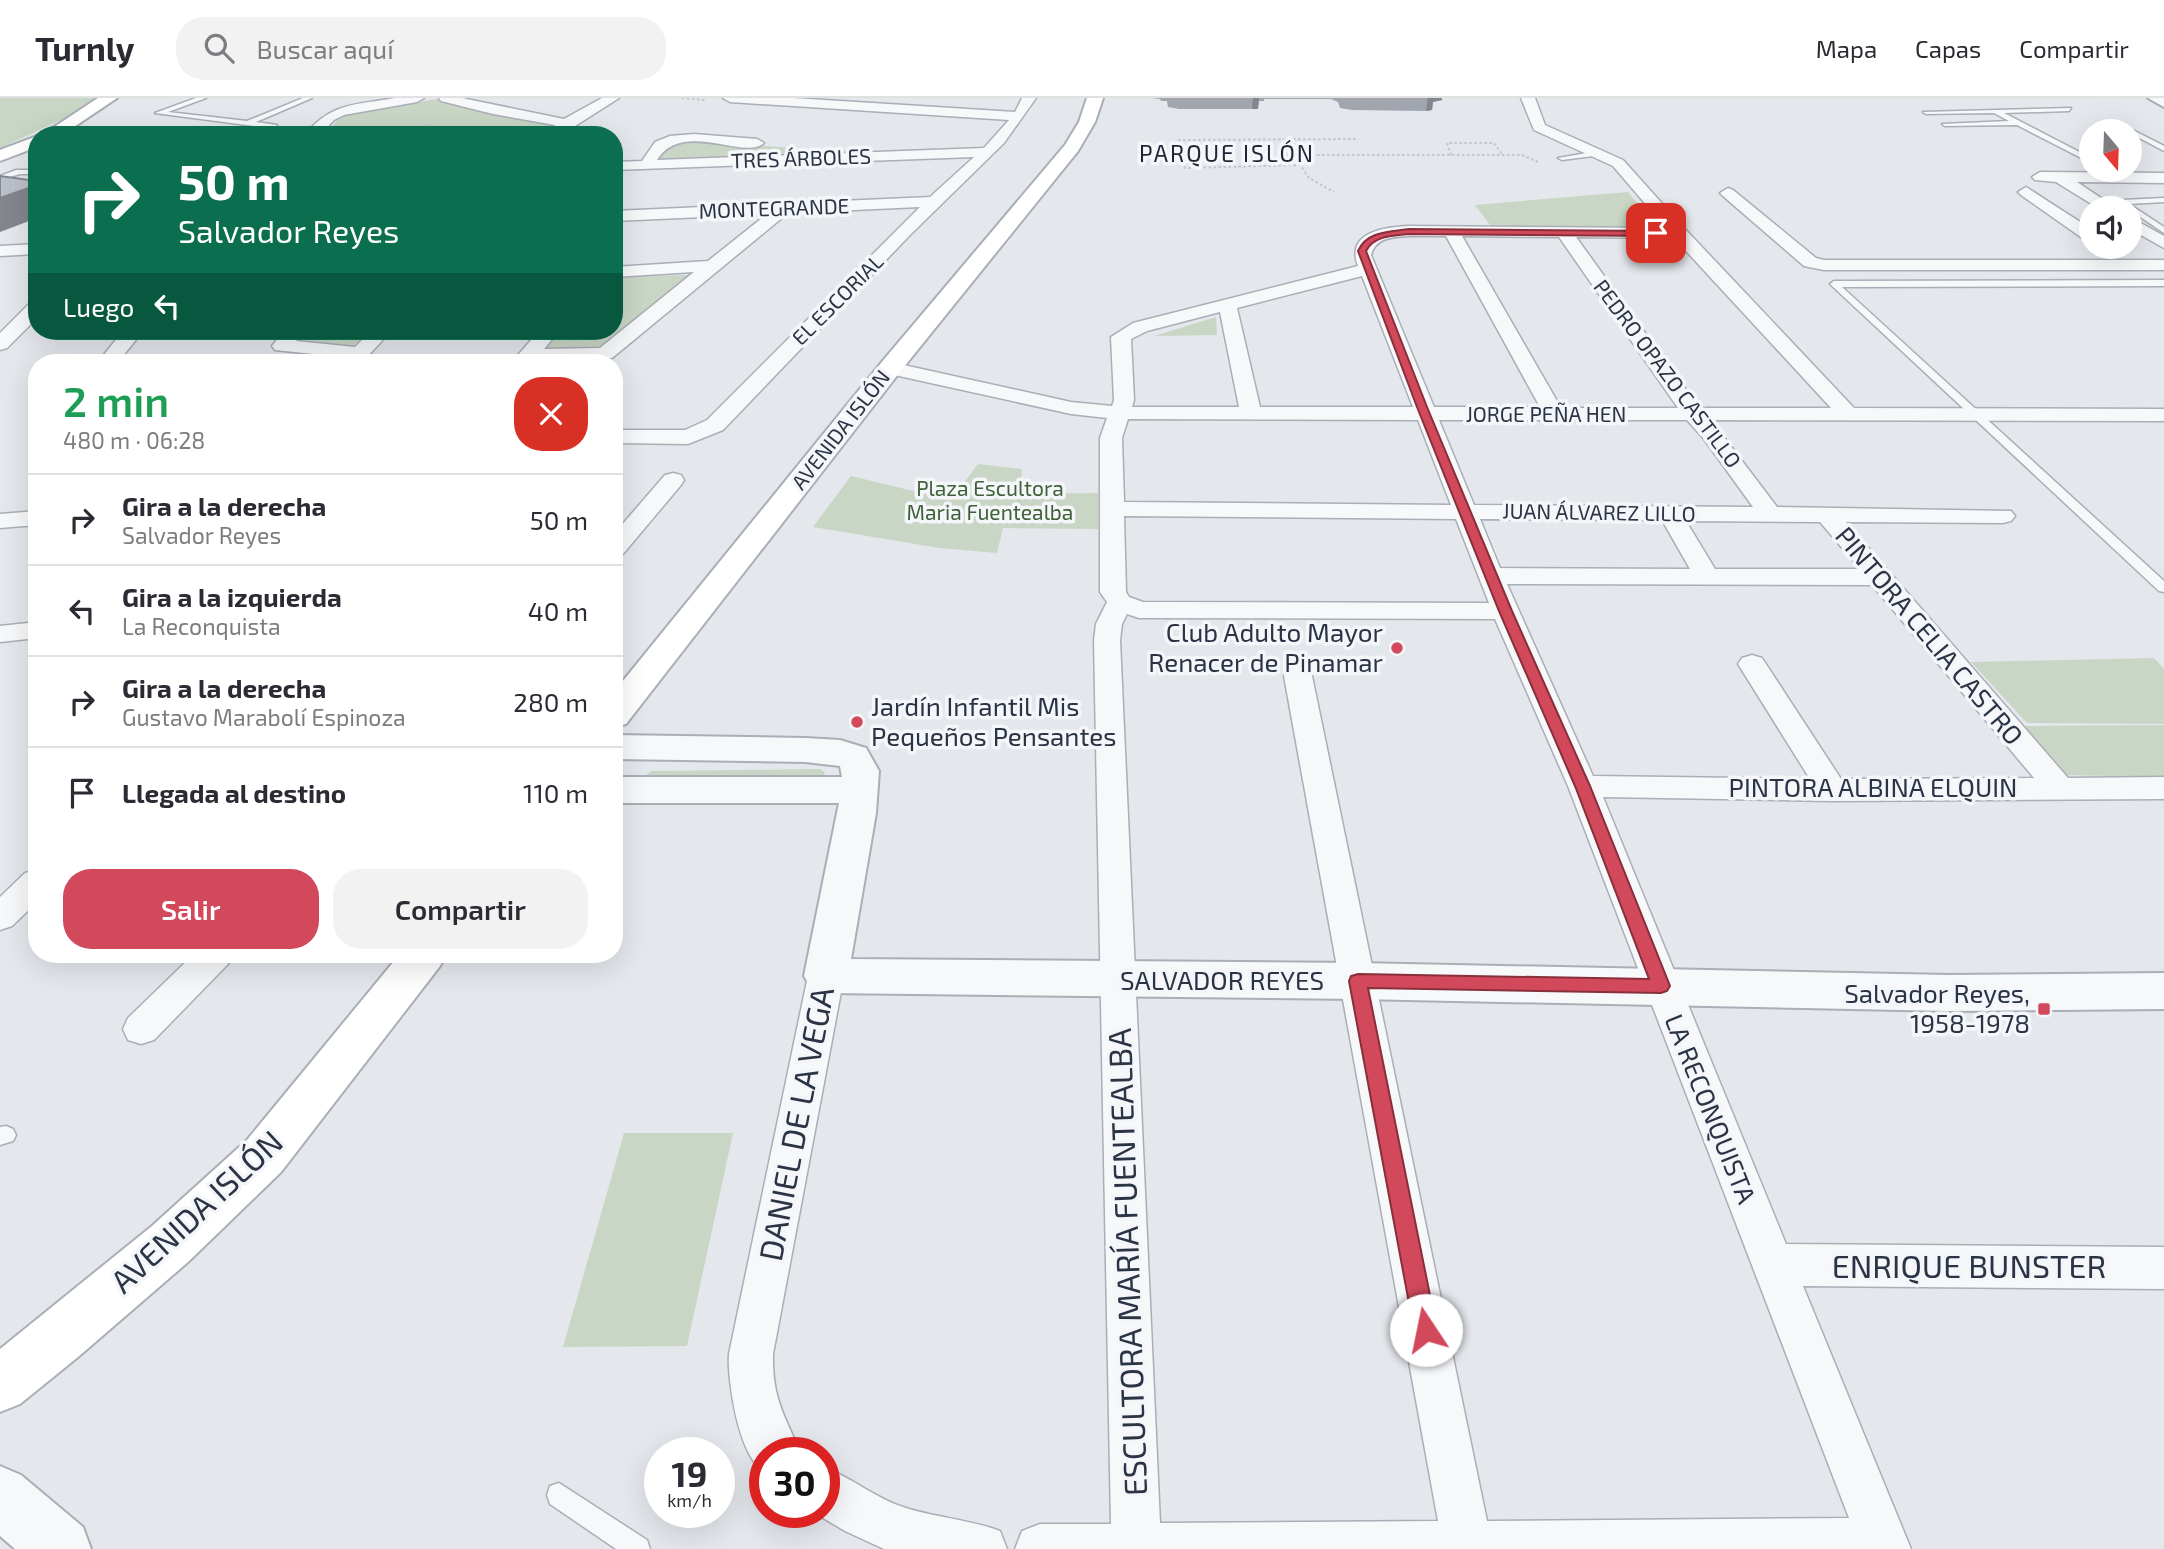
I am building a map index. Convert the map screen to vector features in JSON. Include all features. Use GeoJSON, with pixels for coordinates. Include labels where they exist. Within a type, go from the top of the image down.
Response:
{"type":"FeatureCollection","features":[{"type":"Feature","properties":{"kind":"main road"},"geometry":{"type":"LineString","coordinates":[[64,126],[109,98]]}},
{"type":"Feature","properties":{"kind":"main road","name":"AVENIDA ISLÓN"},"geometry":{"type":"LineString","coordinates":[[623,705],[890,368],[1072,148],[1087,122],[1095,98]]}},
{"type":"Feature","properties":{"kind":"main road","name":"AVENIDA ISLÓN"},"geometry":{"type":"LineString","coordinates":[[1072,148],[1096,129],[1112,98]]}},
{"type":"Feature","properties":{"kind":"main road"},"geometry":{"type":"LineString","coordinates":[[0,156],[28,145]]}},
{"type":"Feature","properties":{"kind":"main road","name":"AVENIDA ISLÓN"},"geometry":{"type":"LineString","coordinates":[[0,1384],[170,1244],[264,1156],[418,963]]}},
{"type":"Feature","properties":{"kind":"street"},"geometry":{"type":"LineString","coordinates":[[321,126],[333,114],[416,98]]}},
{"type":"Feature","properties":{"kind":"street"},"geometry":{"type":"LineString","coordinates":[[446,98],[544,126]]}},
{"type":"Feature","properties":{"kind":"street"},"geometry":{"type":"LineString","coordinates":[[564,126],[612,98]]}},
{"type":"Feature","properties":{"kind":"street"},"geometry":{"type":"LineString","coordinates":[[730,98],[1018,116]]}},
{"type":"Feature","properties":{"kind":"street","name":"EL ESCORIAL"},"geometry":{"type":"LineString","coordinates":[[623,436],[688,437],[715,425],[934,202],[987,152],[1018,116],[1029,98]]}},
{"type":"Feature","properties":{"kind":"street"},"geometry":{"type":"LineString","coordinates":[[1528,98],[1539,127],[1618,163],[1679,233],[1849,415]]}},
{"type":"Feature","properties":{"kind":"street"},"geometry":{"type":"LineString","coordinates":[[2157,98],[2164,102]]}},
{"type":"Feature","properties":{"kind":"street"},"geometry":{"type":"LineString","coordinates":[[646,165],[662,144],[675,139],[853,149],[872,157]]}},
{"type":"Feature","properties":{"kind":"street","name":"TRES ÁRBOLES"},"geometry":{"type":"LineString","coordinates":[[623,166],[987,152]]}},
{"type":"Feature","properties":{"kind":"street"},"geometry":{"type":"LineString","coordinates":[[2039,177],[2079,177]]}},
{"type":"Feature","properties":{"kind":"street"},"geometry":{"type":"LineString","coordinates":[[2059,177],[2089,196]]}},
{"type":"Feature","properties":{"kind":"street"},"geometry":{"type":"LineString","coordinates":[[2142,178],[2164,178]]}},
{"type":"Feature","properties":{"kind":"street"},"geometry":{"type":"LineString","coordinates":[[2026,192],[2079,228]]}},
{"type":"Feature","properties":{"kind":"street"},"geometry":{"type":"LineString","coordinates":[[1728,193],[1810,262],[1825,265],[2164,265]]}},
{"type":"Feature","properties":{"kind":"street","name":"MONTEGRANDE"},"geometry":{"type":"LineString","coordinates":[[623,216],[934,202]]}},
{"type":"Feature","properties":{"kind":"street"},"geometry":{"type":"LineString","coordinates":[[623,339],[783,209]]}},
{"type":"Feature","properties":{"kind":"street"},"geometry":{"type":"LineString","coordinates":[[2142,228],[2163,239]]}},
{"type":"Feature","properties":{"kind":"street"},"geometry":{"type":"LineString","coordinates":[[1451,231],[1555,415]]}},
{"type":"Feature","properties":{"kind":"street"},"geometry":{"type":"LineString","coordinates":[[1505,611],[1139,610],[1120,602],[1113,592],[1112,583],[1111,438],[1124,400],[1121,342],[1125,333],[1227,304],[1366,256],[1377,236],[1396,232],[1679,233]]}},
{"type":"Feature","properties":{"kind":"street","name":"PEDRO OPAZO CASTILLO"},"geometry":{"type":"LineString","coordinates":[[1563,232],[1694,415],[1713,433],[1771,515]]}},
{"type":"Feature","properties":{"kind":"street"},"geometry":{"type":"LineString","coordinates":[[0,240],[28,239]]}},
{"type":"Feature","properties":{"kind":"street"},"geometry":{"type":"LineString","coordinates":[[0,251],[28,249]]}},
{"type":"Feature","properties":{"kind":"street","name":"LA RECONQUISTA"},"geometry":{"type":"LineString","coordinates":[[1366,256],[1426,415],[1505,611],[1583,786],[1884,1546]]}},
{"type":"Feature","properties":{"kind":"street"},"geometry":{"type":"LineString","coordinates":[[2125,259],[2134,265]]}},
{"type":"Feature","properties":{"kind":"street"},"geometry":{"type":"LineString","coordinates":[[623,271],[713,266]]}},
{"type":"Feature","properties":{"kind":"street"},"geometry":{"type":"LineString","coordinates":[[1227,304],[1251,414]]}},
{"type":"Feature","properties":{"kind":"street"},"geometry":{"type":"LineString","coordinates":[[0,318],[28,312]]}},
{"type":"Feature","properties":{"kind":"street"},"geometry":{"type":"LineString","coordinates":[[0,344],[28,315]]}},
{"type":"Feature","properties":{"kind":"street"},"geometry":{"type":"LineString","coordinates":[[114,354],[126,340]]}},
{"type":"Feature","properties":{"kind":"street"},"geometry":{"type":"LineString","coordinates":[[287,340],[282,346],[360,353],[372,340]]}},
{"type":"Feature","properties":{"kind":"street"},"geometry":{"type":"LineString","coordinates":[[529,354],[541,340]]}},
{"type":"Feature","properties":{"kind":"street"},"geometry":{"type":"LineString","coordinates":[[605,354],[622,340]]}},
{"type":"Feature","properties":{"kind":"street","name":"JORGE PEÑA HEN"},"geometry":{"type":"LineString","coordinates":[[890,368],[1071,408],[1119,413],[2164,415]]}},
{"type":"Feature","properties":{"kind":"street"},"geometry":{"type":"LineString","coordinates":[[623,539],[673,481]]}},
{"type":"Feature","properties":{"kind":"street","name":"JUAN ÁLVAREZ LILLO"},"geometry":{"type":"LineString","coordinates":[[1112,509],[2003,516]]}},
{"type":"Feature","properties":{"kind":"street"},"geometry":{"type":"LineString","coordinates":[[1671,515],[1708,578]]}},
{"type":"Feature","properties":{"kind":"street","name":"PINTORA CELIA CASTRO"},"geometry":{"type":"LineString","coordinates":[[1827,515],[2059,788]]}},
{"type":"Feature","properties":{"kind":"street"},"geometry":{"type":"LineString","coordinates":[[0,521],[28,519]]}},
{"type":"Feature","properties":{"kind":"street"},"geometry":{"type":"LineString","coordinates":[[1492,576],[1880,577]]}},
{"type":"Feature","properties":{"kind":"street","name":"ESCULTORA MARÍA FUENTEALBA"},"geometry":{"type":"LineString","coordinates":[[1120,602],[1109,624],[1107,640],[1120,980],[1136,1547]]}},
{"type":"Feature","properties":{"kind":"street"},"geometry":{"type":"LineString","coordinates":[[1752,664],[1832,790]]}},
{"type":"Feature","properties":{"kind":"street"},"geometry":{"type":"LineString","coordinates":[[1298,676],[1467,1545]]}},
{"type":"Feature","properties":{"kind":"street","name":"DANIEL DE LA VEGA"},"geometry":{"type":"LineString","coordinates":[[623,747],[839,752],[853,757],[861,771],[857,813],[751,1354],[749,1378],[753,1402],[760,1425],[767,1437]]}},
{"type":"Feature","properties":{"kind":"street","name":"PINTORA ALBINA ELQUIN"},"geometry":{"type":"LineString","coordinates":[[1583,786],[1832,790],[2164,788]]}},
{"type":"Feature","properties":{"kind":"street"},"geometry":{"type":"LineString","coordinates":[[623,790],[858,790]]}},
{"type":"Feature","properties":{"kind":"street"},"geometry":{"type":"LineString","coordinates":[[0,917],[28,891]]}},
{"type":"Feature","properties":{"kind":"street"},"geometry":{"type":"LineString","coordinates":[[141,1029],[207,963]]}},
{"type":"Feature","properties":{"kind":"street","name":"SALVADOR REYES"},"geometry":{"type":"LineString","coordinates":[[826,976],[1358,981],[1949,993],[2164,991]]}},
{"type":"Feature","properties":{"kind":"street","name":"ENRIQUE BUNSTER"},"geometry":{"type":"LineString","coordinates":[[1773,1265],[2164,1268]]}},
{"type":"Feature","properties":{"kind":"street"},"geometry":{"type":"LineString","coordinates":[[0,1496],[61,1549]]}},
{"type":"Feature","properties":{"kind":"street"},"geometry":{"type":"LineString","coordinates":[[840,1502],[863,1517],[892,1529],[923,1539],[982,1549]]}},
{"type":"Feature","properties":{"kind":"street"},"geometry":{"type":"LineString","coordinates":[[1040,1549],[1467,1545],[1884,1546]]}},
{"type":"Feature","properties":{"kind":"lane"},"geometry":{"type":"LineString","coordinates":[[203,98],[158,113],[275,126]]}},
{"type":"Feature","properties":{"kind":"lane"},"geometry":{"type":"LineString","coordinates":[[248,123],[309,98]]}},
{"type":"Feature","properties":{"kind":"lane"},"geometry":{"type":"LineString","coordinates":[[1926,111],[2069,109]]}},
{"type":"Feature","properties":{"kind":"lane"},"geometry":{"type":"LineString","coordinates":[[1995,111],[2079,156]]}},
{"type":"Feature","properties":{"kind":"lane"},"geometry":{"type":"LineString","coordinates":[[1945,124],[2018,123]]}},
{"type":"Feature","properties":{"kind":"lane"},"geometry":{"type":"LineString","coordinates":[[2142,137],[2164,149]]}},
{"type":"Feature","properties":{"kind":"lane"},"geometry":{"type":"LineString","coordinates":[[1562,158],[1598,153]]}},
{"type":"Feature","properties":{"kind":"lane"},"geometry":{"type":"LineString","coordinates":[[0,178],[28,172]]}},
{"type":"Feature","properties":{"kind":"lane"},"geometry":{"type":"LineString","coordinates":[[2142,201],[2164,200]]}},
{"type":"Feature","properties":{"kind":"lane"},"geometry":{"type":"LineString","coordinates":[[2142,220],[2163,239]]}},
{"type":"Feature","properties":{"kind":"lane"},"geometry":{"type":"LineString","coordinates":[[2164,283],[1834,285],[2164,588]]}},
{"type":"Feature","properties":{"kind":"lane"},"geometry":{"type":"LineString","coordinates":[[559,1495],[638,1549]]}},
{"type":"Feature","properties":{"kind":"path"},"geometry":{"type":"LineString","coordinates":[[1289,139],[1298,152]]}},
{"type":"Feature","properties":{"kind":"path"},"geometry":{"type":"LineString","coordinates":[[1301,166],[1185,168],[1178,140],[1356,139]]}},
{"type":"Feature","properties":{"kind":"path"},"geometry":{"type":"LineString","coordinates":[[1451,155],[1447,143],[1494,143],[1503,155]]}},
{"type":"Feature","properties":{"kind":"path"},"geometry":{"type":"LineString","coordinates":[[1334,192],[1309,178],[1297,159],[1286,155],[1298,152],[1307,155],[1522,155],[1538,162]]}},
{"type":"Feature","properties":{"kind":"path"},"geometry":{"type":"LineString","coordinates":[[1297,159],[1307,155]]}},
{"type":"Feature","properties":{"kind":"green space"},"geometry":{"type":"Polygon","coordinates":[[[0,98],[98,98],[78,112],[48,126],[28,126],[28,135],[0,148],[0,98]]]}},
{"type":"Feature","properties":{"kind":"green space"},"geometry":{"type":"Polygon","coordinates":[[[437,99],[554,125],[333,126],[341,116],[437,99]]]}},
{"type":"Feature","properties":{"kind":"green space"},"geometry":{"type":"Polygon","coordinates":[[[680,141],[846,151],[853,154],[658,160],[670,144],[680,141]]]}},
{"type":"Feature","properties":{"kind":"green space"},"geometry":{"type":"Polygon","coordinates":[[[1628,192],[1657,226],[1651,230],[1493,229],[1475,205],[1628,192]]]}},
{"type":"Feature","properties":{"kind":"green space"},"geometry":{"type":"Polygon","coordinates":[[[690,275],[623,330],[623,277],[690,275]]]}},
{"type":"Feature","properties":{"kind":"green space"},"geometry":{"type":"Polygon","coordinates":[[[1216,317],[1217,335],[1154,336],[1216,317]]]}},
{"type":"Feature","properties":{"kind":"green space"},"geometry":{"type":"Polygon","coordinates":[[[305,340],[359,340],[353,346],[305,340]]]}},
{"type":"Feature","properties":{"kind":"green space"},"geometry":{"type":"Polygon","coordinates":[[[552,340],[610,340],[598,350],[543,350],[552,340]]]}},
{"type":"Feature","properties":{"kind":"green space","name":"Plaza Escultora Maria Fuentealba"},"geometry":{"type":"Polygon","coordinates":[[[978,464],[1022,469],[1020,494],[1098,493],[1098,529],[1003,528],[997,553],[939,548],[813,527],[851,476],[951,500],[978,464]]]}},
{"type":"Feature","properties":{"kind":"green space"},"geometry":{"type":"Polygon","coordinates":[[[2154,658],[2164,669],[2164,724],[2027,723],[1971,662],[2154,658]]]}},
{"type":"Feature","properties":{"kind":"green space"},"geometry":{"type":"Polygon","coordinates":[[[2164,725],[2164,777],[2062,775],[2019,726],[2164,725]]]}},
{"type":"Feature","properties":{"kind":"green space"},"geometry":{"type":"Polygon","coordinates":[[[820,769],[825,773],[822,778],[645,776],[651,771],[820,769]]]}},
{"type":"Feature","properties":{"kind":"green space"},"geometry":{"type":"Polygon","coordinates":[[[624,1133],[733,1133],[687,1346],[563,1347],[624,1133]]]}},
{"type":"Feature","properties":{"kind":"building"},"geometry":{"type":"Polygon","coordinates":[[[0,176],[28,180],[28,188],[0,198],[0,176]]]}},
{"type":"Feature","properties":{"kind":"place","name":"Club Adulto Mayor Renacer de Pinamar"},"geometry":{"type":"Point","coordinates":[1397,648]}},
{"type":"Feature","properties":{"kind":"place","name":"Jardín Infantil Mis Pequeños Pensantes"},"geometry":{"type":"Point","coordinates":[857,722]}},
{"type":"Feature","properties":{"kind":"place","name":"Salvador Reyes, 1958-1978"},"geometry":{"type":"Point","coordinates":[2044,1009]}},
{"type":"Feature","properties":{"kind":"district","name":"PARQUE ISLÓN"},"geometry":{"type":"Point","coordinates":[1227,154]}},
{"type":"Feature","properties":{"kind":"route"},"geometry":{"type":"LineString","coordinates":[[1426,1330],[1358,981],[1661,986],[1583,786],[1505,611],[1422,407],[1362,251],[1366,243],[1377,236],[1409,231],[1656,233]]}}]}
